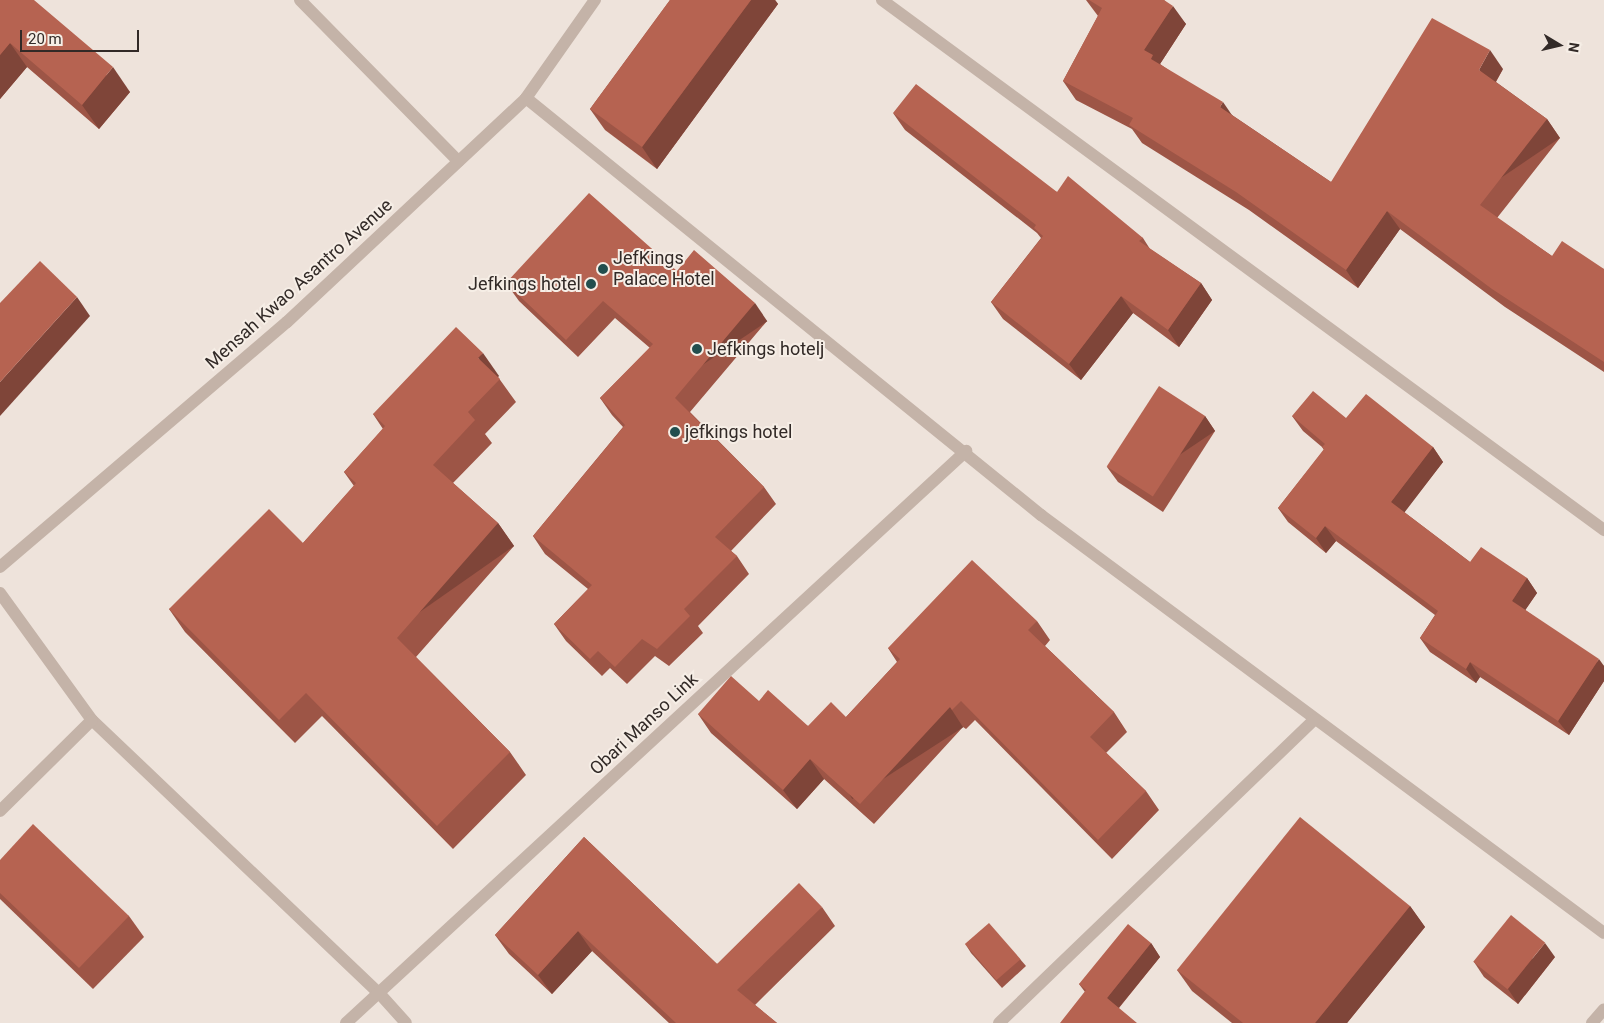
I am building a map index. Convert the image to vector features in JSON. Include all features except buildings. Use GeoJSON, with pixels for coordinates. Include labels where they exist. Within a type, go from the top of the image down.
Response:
{"type":"FeatureCollection","features":[{"type":"Feature","properties":{"kind":"street"},"geometry":{"type":"LineString","coordinates":[[300,0],[458,161]]}},
{"type":"Feature","properties":{"kind":"street","name":"Mensah Kwao Asantro Avenue"},"geometry":{"type":"LineString","coordinates":[[0,567],[287,322],[526,98],[595,0]]}},
{"type":"Feature","properties":{"kind":"street"},"geometry":{"type":"LineString","coordinates":[[882,0],[1604,530]]}},
{"type":"Feature","properties":{"kind":"street"},"geometry":{"type":"LineString","coordinates":[[526,98],[966,451],[1041,515],[1314,720],[1604,933]]}},
{"type":"Feature","properties":{"kind":"street","name":"Obari Manso Link"},"geometry":{"type":"LineString","coordinates":[[346,1023],[966,451]]}},
{"type":"Feature","properties":{"kind":"street"},"geometry":{"type":"LineString","coordinates":[[0,593],[92,720],[379,993],[406,1023]]}},
{"type":"Feature","properties":{"kind":"street"},"geometry":{"type":"LineString","coordinates":[[0,811],[92,720]]}},
{"type":"Feature","properties":{"kind":"street"},"geometry":{"type":"LineString","coordinates":[[999,1023],[1314,720]]}},
{"type":"Feature","properties":{"kind":"street"},"geometry":{"type":"LineString","coordinates":[[1592,1023],[1604,1009]]}},
{"type":"Feature","properties":{"kind":"place","name":"JefKings Palace Hotel"},"geometry":{"type":"Point","coordinates":[603,269]}},
{"type":"Feature","properties":{"kind":"place","name":"Jefkings hotel"},"geometry":{"type":"Point","coordinates":[591,284]}},
{"type":"Feature","properties":{"kind":"place","name":"Jefkings hotelj"},"geometry":{"type":"Point","coordinates":[697,349]}},
{"type":"Feature","properties":{"kind":"place","name":"jefkings hotel"},"geometry":{"type":"Point","coordinates":[675,432]}}]}
